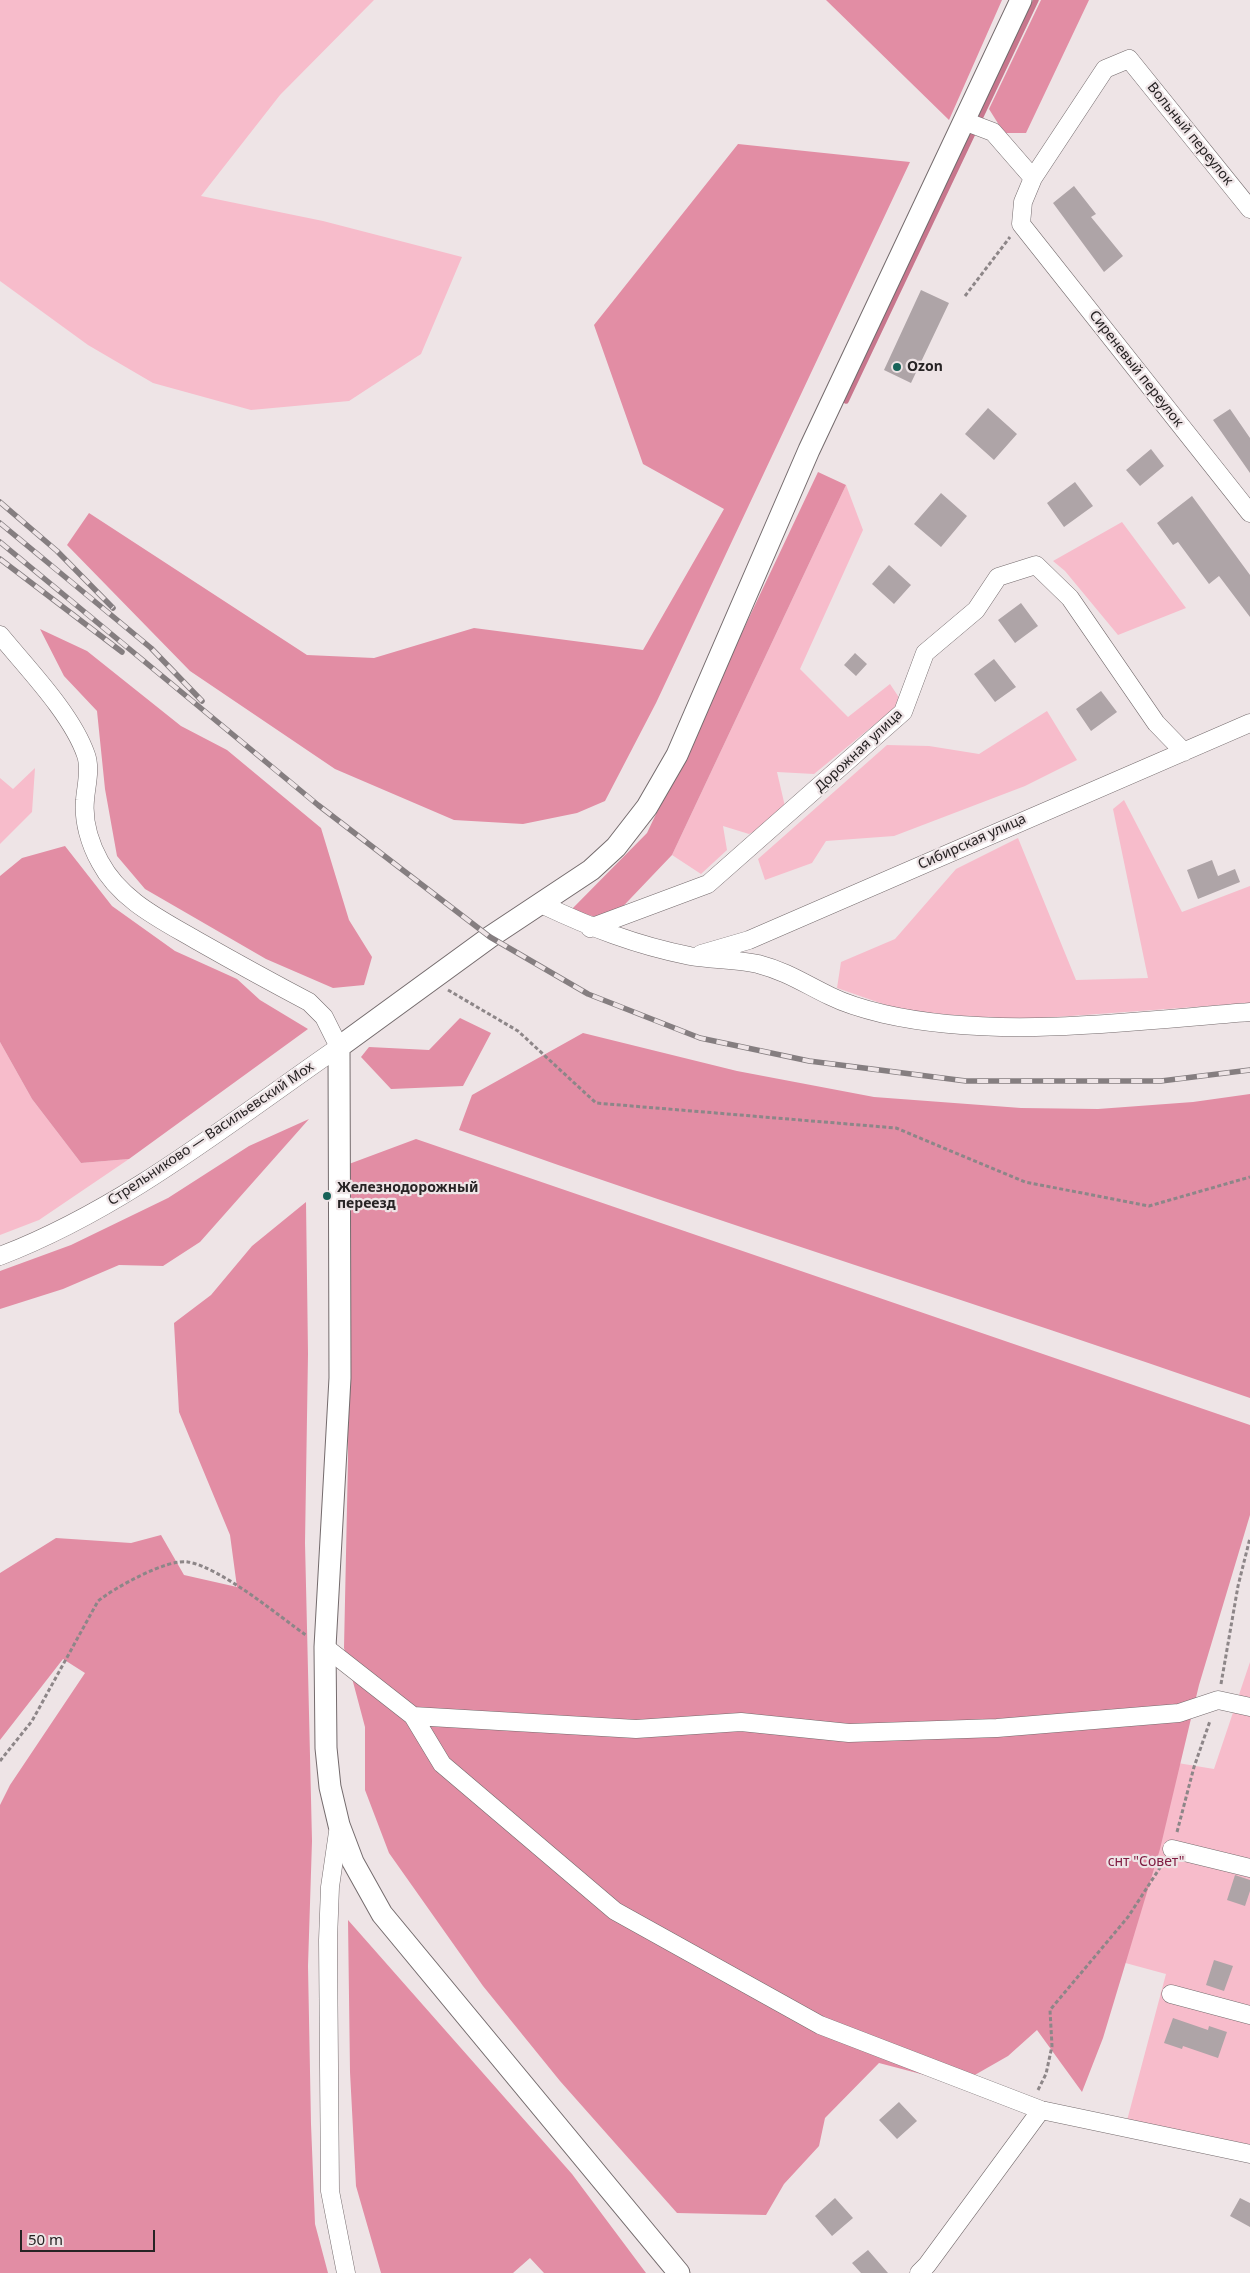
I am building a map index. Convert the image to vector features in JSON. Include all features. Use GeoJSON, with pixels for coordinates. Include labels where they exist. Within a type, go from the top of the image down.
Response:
{"type":"FeatureCollection","features":[{"type":"Feature","properties":{"kind":"main road"},"geometry":{"type":"LineString","coordinates":[[679,2273],[395,1930],[362,1880],[339,1825],[326,1761],[325,1647],[340,1378],[339,1046],[490,937],[592,870],[616,847],[647,807],[672,763],[809,450],[1021,0]]}},
{"type":"Feature","properties":{"kind":"street","name":"Вольный переулок"},"geometry":{"type":"LineString","coordinates":[[1034,178],[1105,69],[1129,60],[1250,209]]}},
{"type":"Feature","properties":{"kind":"street"},"geometry":{"type":"LineString","coordinates":[[964,121],[994,132],[1034,178],[1023,202],[1021,224]]}},
{"type":"Feature","properties":{"kind":"street","name":"Сиреневый переулок"},"geometry":{"type":"LineString","coordinates":[[1021,224],[1250,513]]}},
{"type":"Feature","properties":{"kind":"street","name":"Дорожная улица"},"geometry":{"type":"LineString","coordinates":[[590,928],[708,884],[903,712],[925,653],[976,610],[998,577],[1036,565],[1070,598],[1156,723],[1184,752]]}},
{"type":"Feature","properties":{"kind":"street"},"geometry":{"type":"LineString","coordinates":[[0,635],[53,700],[75,733],[86,756],[88,774],[84,802],[87,828],[100,862],[113,882],[146,910],[308,1002],[324,1017],[339,1046]]}},
{"type":"Feature","properties":{"kind":"street","name":"Сибирская улица"},"geometry":{"type":"LineString","coordinates":[[693,956],[748,940],[1105,784],[1250,723]]}},
{"type":"Feature","properties":{"kind":"street"},"geometry":{"type":"LineString","coordinates":[[541,904],[590,928],[636,944],[693,956],[756,964],[792,974],[832,997],[883,1013],[942,1024],[1041,1026],[1250,1012]]}},
{"type":"Feature","properties":{"kind":"street","name":"Стрельниково — Васильевский Мох"},"geometry":{"type":"LineString","coordinates":[[0,1256],[64,1228],[124,1196],[339,1046]]}},
{"type":"Feature","properties":{"kind":"street"},"geometry":{"type":"LineString","coordinates":[[325,1647],[413,1716],[442,1764],[615,1911],[820,2025],[1040,2110],[1250,2154]]}},
{"type":"Feature","properties":{"kind":"street"},"geometry":{"type":"LineString","coordinates":[[413,1716],[636,1729],[741,1722],[849,1733],[997,1728],[1179,1713],[1218,1700],[1250,1707]]}},
{"type":"Feature","properties":{"kind":"street"},"geometry":{"type":"LineString","coordinates":[[339,1825],[330,1887],[328,1940],[330,2191],[346,2273]]}},
{"type":"Feature","properties":{"kind":"street"},"geometry":{"type":"LineString","coordinates":[[1172,1849],[1250,1868]]}},
{"type":"Feature","properties":{"kind":"street"},"geometry":{"type":"LineString","coordinates":[[1172,1994],[1250,2015]]}},
{"type":"Feature","properties":{"kind":"street"},"geometry":{"type":"LineString","coordinates":[[919,2273],[927,2265],[1040,2110]]}},
{"type":"Feature","properties":{"kind":"path"},"geometry":{"type":"LineString","coordinates":[[965,296],[1021,224]]}},
{"type":"Feature","properties":{"kind":"path"},"geometry":{"type":"LineString","coordinates":[[432,980],[518,1031],[596,1103],[896,1128],[1025,1182],[1149,1206],[1250,1177]]}},
{"type":"Feature","properties":{"kind":"path"},"geometry":{"type":"LineString","coordinates":[[1040,2110],[1038,2089],[1046,2074],[1052,2046],[1050,2010],[1128,1917],[1172,1849],[1194,1767],[1218,1700],[1238,1586],[1250,1538]]}},
{"type":"Feature","properties":{"kind":"path"},"geometry":{"type":"LineString","coordinates":[[0,1761],[32,1721],[98,1601],[110,1591],[156,1569],[186,1561],[203,1566],[253,1596],[325,1647]]}},
{"type":"Feature","properties":{"kind":"green space"},"geometry":{"type":"Polygon","coordinates":[[[0,0],[374,0],[280,95],[201,196],[323,221],[462,257],[421,354],[349,401],[251,410],[153,383],[88,345],[0,281],[0,0]]]}},
{"type":"Feature","properties":{"kind":"green space"},"geometry":{"type":"Polygon","coordinates":[[[826,0],[1002,0],[949,120],[826,0]]]}},
{"type":"Feature","properties":{"kind":"green space"},"geometry":{"type":"Polygon","coordinates":[[[1041,0],[1089,0],[1026,133],[1004,133],[989,109],[1041,0]]]}},
{"type":"Feature","properties":{"kind":"green space"},"geometry":{"type":"Polygon","coordinates":[[[738,144],[910,162],[656,703],[605,801],[577,813],[523,824],[454,820],[335,769],[190,671],[67,545],[89,513],[307,655],[374,658],[474,628],[643,650],[724,509],[643,464],[594,325],[738,144]]]}},
{"type":"Feature","properties":{"kind":"green space"},"geometry":{"type":"Polygon","coordinates":[[[818,472],[846,485],[672,855],[610,920],[570,911],[647,833],[818,472]]]}},
{"type":"Feature","properties":{"kind":"green space"},"geometry":{"type":"Polygon","coordinates":[[[846,485],[863,530],[800,669],[848,717],[890,684],[902,702],[814,774],[777,772],[787,815],[749,834],[723,826],[727,850],[701,874],[672,855],[846,485]]]}},
{"type":"Feature","properties":{"kind":"green space"},"geometry":{"type":"Polygon","coordinates":[[[1122,522],[1186,608],[1118,635],[1065,571],[1053,561],[1122,522]]]}},
{"type":"Feature","properties":{"kind":"green space"},"geometry":{"type":"Polygon","coordinates":[[[40,629],[87,651],[181,726],[227,750],[321,828],[349,920],[372,957],[364,985],[333,988],[266,959],[145,889],[117,856],[105,789],[97,711],[64,676],[40,629]]]}},
{"type":"Feature","properties":{"kind":"green space"},"geometry":{"type":"Polygon","coordinates":[[[1047,711],[1077,760],[1025,786],[894,836],[826,841],[812,863],[765,880],[758,859],[887,745],[929,746],[979,754],[1047,711]]]}},
{"type":"Feature","properties":{"kind":"green space"},"geometry":{"type":"Polygon","coordinates":[[[35,768],[32,812],[0,844],[0,778],[13,789],[35,768]]]}},
{"type":"Feature","properties":{"kind":"green space"},"geometry":{"type":"Polygon","coordinates":[[[1124,800],[1182,912],[1250,886],[1250,1003],[1015,1020],[903,1011],[837,988],[841,962],[895,939],[956,869],[1018,838],[1076,980],[1148,978],[1113,809],[1124,800]]]}},
{"type":"Feature","properties":{"kind":"green space"},"geometry":{"type":"Polygon","coordinates":[[[65,846],[112,906],[175,951],[237,979],[260,1000],[308,1029],[129,1159],[81,1163],[32,1099],[0,1042],[0,876],[22,858],[65,846]]]}},
{"type":"Feature","properties":{"kind":"green space"},"geometry":{"type":"Polygon","coordinates":[[[460,1018],[491,1033],[463,1086],[391,1089],[361,1057],[369,1047],[429,1050],[460,1018]]]}},
{"type":"Feature","properties":{"kind":"green space"},"geometry":{"type":"Polygon","coordinates":[[[583,1033],[737,1071],[874,1097],[1021,1108],[1098,1109],[1193,1102],[1250,1094],[1250,1398],[656,1199],[459,1130],[472,1095],[583,1033]]]}},
{"type":"Feature","properties":{"kind":"green space"},"geometry":{"type":"Polygon","coordinates":[[[0,1042],[32,1099],[81,1163],[129,1159],[39,1220],[0,1235],[0,1042]]]}},
{"type":"Feature","properties":{"kind":"green space"},"geometry":{"type":"Polygon","coordinates":[[[309,1119],[200,1242],[163,1266],[119,1265],[63,1289],[0,1309],[0,1271],[71,1245],[168,1198],[249,1146],[309,1119]]]}},
{"type":"Feature","properties":{"kind":"green space"},"geometry":{"type":"Polygon","coordinates":[[[416,1139],[1250,1425],[1250,1515],[1199,1685],[1160,1849],[1103,2038],[1082,2092],[1037,2030],[1008,2056],[959,2084],[879,2063],[825,2118],[819,2146],[784,2184],[766,2215],[677,2213],[560,2081],[483,1986],[389,1853],[365,1790],[365,1727],[344,1648],[348,1460],[349,1164],[416,1139]]]}},
{"type":"Feature","properties":{"kind":"green space"},"geometry":{"type":"Polygon","coordinates":[[[306,1202],[308,1354],[305,1543],[312,1841],[308,1966],[311,2124],[315,2224],[328,2273],[0,2273],[0,1805],[10,1785],[85,1673],[63,1659],[0,1740],[0,1573],[56,1538],[131,1543],[161,1535],[184,1575],[237,1587],[230,1535],[179,1412],[174,1323],[211,1295],[252,1246],[306,1202]]]}},
{"type":"Feature","properties":{"kind":"green space","name":"снт \"Совет\""},"geometry":{"type":"Polygon","coordinates":[[[1250,1662],[1250,2162],[1125,2128],[1166,1974],[1026,1936],[1063,1744],[1214,1769],[1250,1662]]]}},
{"type":"Feature","properties":{"kind":"green space"},"geometry":{"type":"Polygon","coordinates":[[[348,1920],[572,2174],[646,2273],[544,2273],[530,2258],[513,2273],[381,2273],[356,2186],[350,2072],[348,1920]]]}},
{"type":"Feature","properties":{"kind":"building"},"geometry":{"type":"Polygon","coordinates":[[[1074,186],[1096,214],[1091,217],[1123,256],[1104,272],[1053,203],[1074,186]]]}},
{"type":"Feature","properties":{"kind":"building"},"geometry":{"type":"Polygon","coordinates":[[[921,290],[949,303],[911,383],[884,370],[921,290]]]}},
{"type":"Feature","properties":{"kind":"building"},"geometry":{"type":"Polygon","coordinates":[[[988,408],[1017,434],[994,460],[965,434],[988,408]]]}},
{"type":"Feature","properties":{"kind":"building"},"geometry":{"type":"Polygon","coordinates":[[[1230,409],[1250,438],[1250,473],[1213,420],[1230,409]]]}},
{"type":"Feature","properties":{"kind":"building"},"geometry":{"type":"Polygon","coordinates":[[[1151,449],[1164,466],[1140,486],[1126,470],[1151,449]]]}},
{"type":"Feature","properties":{"kind":"building"},"geometry":{"type":"Polygon","coordinates":[[[1075,482],[1093,506],[1064,527],[1047,503],[1075,482]]]}},
{"type":"Feature","properties":{"kind":"building"},"geometry":{"type":"Polygon","coordinates":[[[941,493],[967,516],[941,547],[914,524],[941,493]]]}},
{"type":"Feature","properties":{"kind":"building"},"geometry":{"type":"Polygon","coordinates":[[[1192,496],[1250,575],[1250,617],[1219,576],[1209,584],[1178,542],[1173,545],[1157,523],[1192,496]]]}},
{"type":"Feature","properties":{"kind":"building"},"geometry":{"type":"Polygon","coordinates":[[[889,565],[911,585],[894,604],[872,584],[889,565]]]}},
{"type":"Feature","properties":{"kind":"building"},"geometry":{"type":"Polygon","coordinates":[[[1021,603],[1038,626],[1015,643],[998,620],[1021,603]]]}},
{"type":"Feature","properties":{"kind":"building"},"geometry":{"type":"Polygon","coordinates":[[[855,653],[867,664],[856,676],[844,665],[855,653]]]}},
{"type":"Feature","properties":{"kind":"building"},"geometry":{"type":"Polygon","coordinates":[[[994,659],[1016,687],[995,702],[974,674],[994,659]]]}},
{"type":"Feature","properties":{"kind":"building"},"geometry":{"type":"Polygon","coordinates":[[[1101,691],[1117,712],[1091,731],[1076,709],[1101,691]]]}},
{"type":"Feature","properties":{"kind":"building"},"geometry":{"type":"Polygon","coordinates":[[[1212,860],[1218,876],[1235,869],[1240,882],[1198,899],[1187,870],[1212,860]]]}},
{"type":"Feature","properties":{"kind":"building"},"geometry":{"type":"Polygon","coordinates":[[[1235,1875],[1250,1880],[1250,1891],[1245,1906],[1227,1900],[1235,1875]]]}},
{"type":"Feature","properties":{"kind":"building"},"geometry":{"type":"Polygon","coordinates":[[[1214,1960],[1233,1966],[1224,1991],[1206,1985],[1214,1960]]]}},
{"type":"Feature","properties":{"kind":"building"},"geometry":{"type":"Polygon","coordinates":[[[1173,2018],[1208,2030],[1209,2026],[1227,2032],[1218,2058],[1183,2046],[1182,2049],[1164,2043],[1173,2018]]]}},
{"type":"Feature","properties":{"kind":"building"},"geometry":{"type":"Polygon","coordinates":[[[899,2102],[917,2121],[897,2139],[879,2120],[899,2102]]]}},
{"type":"Feature","properties":{"kind":"building"},"geometry":{"type":"Polygon","coordinates":[[[835,2198],[853,2218],[832,2236],[815,2216],[835,2198]]]}},
{"type":"Feature","properties":{"kind":"building"},"geometry":{"type":"Polygon","coordinates":[[[1240,2198],[1250,2203],[1250,2227],[1230,2216],[1240,2198]]]}},
{"type":"Feature","properties":{"kind":"building"},"geometry":{"type":"Polygon","coordinates":[[[868,2250],[888,2273],[861,2273],[852,2263],[868,2250]]]}},
{"type":"Feature","properties":{"kind":"waterway"},"geometry":{"type":"LineString","coordinates":[[846,401],[1036,0]]}},
{"type":"Feature","properties":{"kind":"railway"},"geometry":{"type":"LineString","coordinates":[[0,502],[57,551],[113,608]]}},
{"type":"Feature","properties":{"kind":"railway"},"geometry":{"type":"LineString","coordinates":[[0,523],[151,648],[202,701]]}},
{"type":"Feature","properties":{"kind":"railway"},"geometry":{"type":"LineString","coordinates":[[0,542],[318,805],[490,937],[588,994],[700,1038],[809,1061],[966,1081],[1161,1081],[1250,1070]]}},
{"type":"Feature","properties":{"kind":"railway"},"geometry":{"type":"LineString","coordinates":[[0,559],[122,652]]}},
{"type":"Feature","properties":{"kind":"place","name":"Ozon"},"geometry":{"type":"Point","coordinates":[897,367]}},
{"type":"Feature","properties":{"kind":"place","name":"Железнодорожный переезд"},"geometry":{"type":"Point","coordinates":[327,1196]}}]}
